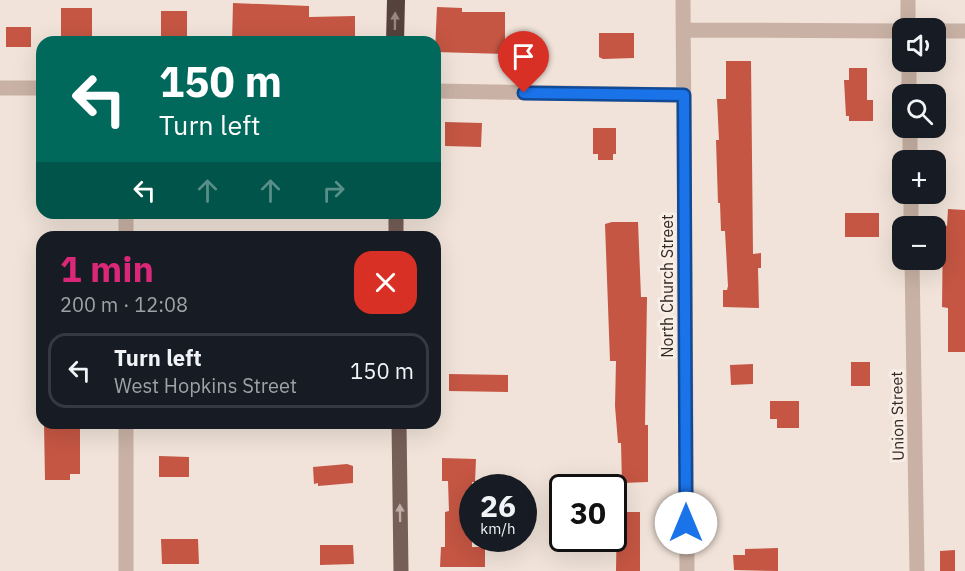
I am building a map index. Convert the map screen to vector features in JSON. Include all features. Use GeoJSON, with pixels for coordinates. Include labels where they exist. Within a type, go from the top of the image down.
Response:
{"type":"FeatureCollection","features":[{"type":"Feature","properties":{"kind":"highway"},"geometry":{"type":"LineString","coordinates":[[395,36],[396,0]]}},
{"type":"Feature","properties":{"kind":"main road"},"geometry":{"type":"LineString","coordinates":[[399,429],[401,571]]}},
{"type":"Feature","properties":{"kind":"street","name":"North Church Street"},"geometry":{"type":"LineString","coordinates":[[683,0],[687,571]]}},
{"type":"Feature","properties":{"kind":"street"},"geometry":{"type":"LineString","coordinates":[[908,0],[908,18]]}},
{"type":"Feature","properties":{"kind":"street"},"geometry":{"type":"LineString","coordinates":[[684,30],[892,31]]}},
{"type":"Feature","properties":{"kind":"street"},"geometry":{"type":"LineString","coordinates":[[946,31],[965,31]]}},
{"type":"Feature","properties":{"kind":"street"},"geometry":{"type":"LineString","coordinates":[[0,88],[36,88]]}},
{"type":"Feature","properties":{"kind":"street"},"geometry":{"type":"LineString","coordinates":[[441,91],[684,95]]}},
{"type":"Feature","properties":{"kind":"street","name":"Union Street"},"geometry":{"type":"LineString","coordinates":[[912,270],[917,571]]}},
{"type":"Feature","properties":{"kind":"street"},"geometry":{"type":"LineString","coordinates":[[126,429],[126,571]]}},
{"type":"Feature","properties":{"kind":"building"},"geometry":{"type":"Polygon","coordinates":[[[233,3],[309,6],[309,17],[355,16],[355,36],[232,36],[233,3]]]}},
{"type":"Feature","properties":{"kind":"building"},"geometry":{"type":"Polygon","coordinates":[[[437,7],[462,8],[462,12],[505,12],[505,54],[441,52],[441,36],[436,36],[437,7]]]}},
{"type":"Feature","properties":{"kind":"building"},"geometry":{"type":"Polygon","coordinates":[[[61,8],[92,8],[92,36],[61,36],[61,8]]]}},
{"type":"Feature","properties":{"kind":"building"},"geometry":{"type":"Polygon","coordinates":[[[161,11],[187,11],[187,36],[161,36],[161,11]]]}},
{"type":"Feature","properties":{"kind":"building"},"geometry":{"type":"Polygon","coordinates":[[[6,27],[31,27],[31,47],[6,47],[6,27]]]}},
{"type":"Feature","properties":{"kind":"building"},"geometry":{"type":"Polygon","coordinates":[[[599,33],[634,33],[634,58],[603,59],[599,57],[599,33]]]}},
{"type":"Feature","properties":{"kind":"building"},"geometry":{"type":"Polygon","coordinates":[[[726,61],[751,61],[753,254],[761,253],[761,268],[758,268],[759,308],[723,307],[723,290],[727,290],[728,286],[725,231],[721,231],[720,203],[718,203],[716,140],[719,140],[717,99],[726,99],[726,61]]]}},
{"type":"Feature","properties":{"kind":"building"},"geometry":{"type":"Polygon","coordinates":[[[849,68],[867,68],[867,100],[873,100],[873,121],[849,121],[849,116],[846,116],[844,80],[849,80],[849,68]]]}},
{"type":"Feature","properties":{"kind":"building"},"geometry":{"type":"Polygon","coordinates":[[[445,122],[482,123],[481,147],[445,146],[445,122]]]}},
{"type":"Feature","properties":{"kind":"building"},"geometry":{"type":"Polygon","coordinates":[[[593,128],[616,128],[616,154],[613,154],[613,160],[598,160],[598,154],[593,154],[593,128]]]}},
{"type":"Feature","properties":{"kind":"building"},"geometry":{"type":"Polygon","coordinates":[[[948,209],[965,210],[965,352],[948,352],[948,308],[942,307],[942,270],[946,270],[948,209]]]}},
{"type":"Feature","properties":{"kind":"building"},"geometry":{"type":"Polygon","coordinates":[[[845,213],[879,213],[879,237],[845,237],[845,213]]]}},
{"type":"Feature","properties":{"kind":"building"},"geometry":{"type":"Polygon","coordinates":[[[638,222],[641,297],[647,297],[645,425],[648,425],[648,482],[627,483],[627,474],[622,474],[621,443],[618,443],[615,406],[616,361],[610,361],[605,224],[638,222]]]}},
{"type":"Feature","properties":{"kind":"building"},"geometry":{"type":"Polygon","coordinates":[[[851,362],[870,362],[870,386],[851,386],[851,362]]]}},
{"type":"Feature","properties":{"kind":"building"},"geometry":{"type":"Polygon","coordinates":[[[753,364],[753,384],[731,385],[730,365],[753,364]]]}},
{"type":"Feature","properties":{"kind":"building"},"geometry":{"type":"Polygon","coordinates":[[[449,374],[508,375],[508,392],[449,391],[449,374]]]}},
{"type":"Feature","properties":{"kind":"building"},"geometry":{"type":"Polygon","coordinates":[[[770,401],[799,401],[799,428],[777,428],[777,419],[770,419],[770,401]]]}},
{"type":"Feature","properties":{"kind":"building"},"geometry":{"type":"Polygon","coordinates":[[[44,429],[80,429],[80,474],[70,474],[70,480],[45,480],[44,429]]]}},
{"type":"Feature","properties":{"kind":"building"},"geometry":{"type":"Polygon","coordinates":[[[159,456],[189,457],[189,477],[159,477],[159,456]]]}},
{"type":"Feature","properties":{"kind":"building"},"geometry":{"type":"Polygon","coordinates":[[[442,458],[476,459],[475,474],[459,474],[459,552],[485,552],[485,567],[440,567],[441,547],[445,547],[445,512],[449,511],[448,481],[442,481],[442,458]]]}},
{"type":"Feature","properties":{"kind":"building"},"geometry":{"type":"Polygon","coordinates":[[[347,464],[353,466],[353,483],[318,486],[318,483],[314,484],[313,467],[347,464]]]}},
{"type":"Feature","properties":{"kind":"building"},"geometry":{"type":"Polygon","coordinates":[[[627,512],[640,512],[640,571],[616,571],[616,552],[627,552],[627,512]]]}},
{"type":"Feature","properties":{"kind":"building"},"geometry":{"type":"Polygon","coordinates":[[[161,539],[198,539],[199,564],[162,564],[161,539]]]}},
{"type":"Feature","properties":{"kind":"building"},"geometry":{"type":"Polygon","coordinates":[[[320,545],[353,545],[354,564],[320,565],[320,545]]]}},
{"type":"Feature","properties":{"kind":"building"},"geometry":{"type":"Polygon","coordinates":[[[778,548],[778,571],[734,570],[733,555],[745,555],[745,549],[778,548]]]}},
{"type":"Feature","properties":{"kind":"building"},"geometry":{"type":"Polygon","coordinates":[[[955,550],[955,571],[940,571],[940,551],[955,550]]]}},
{"type":"Feature","properties":{"kind":"route"},"geometry":{"type":"LineString","coordinates":[[524,93],[684,95],[686,523]]}}]}
